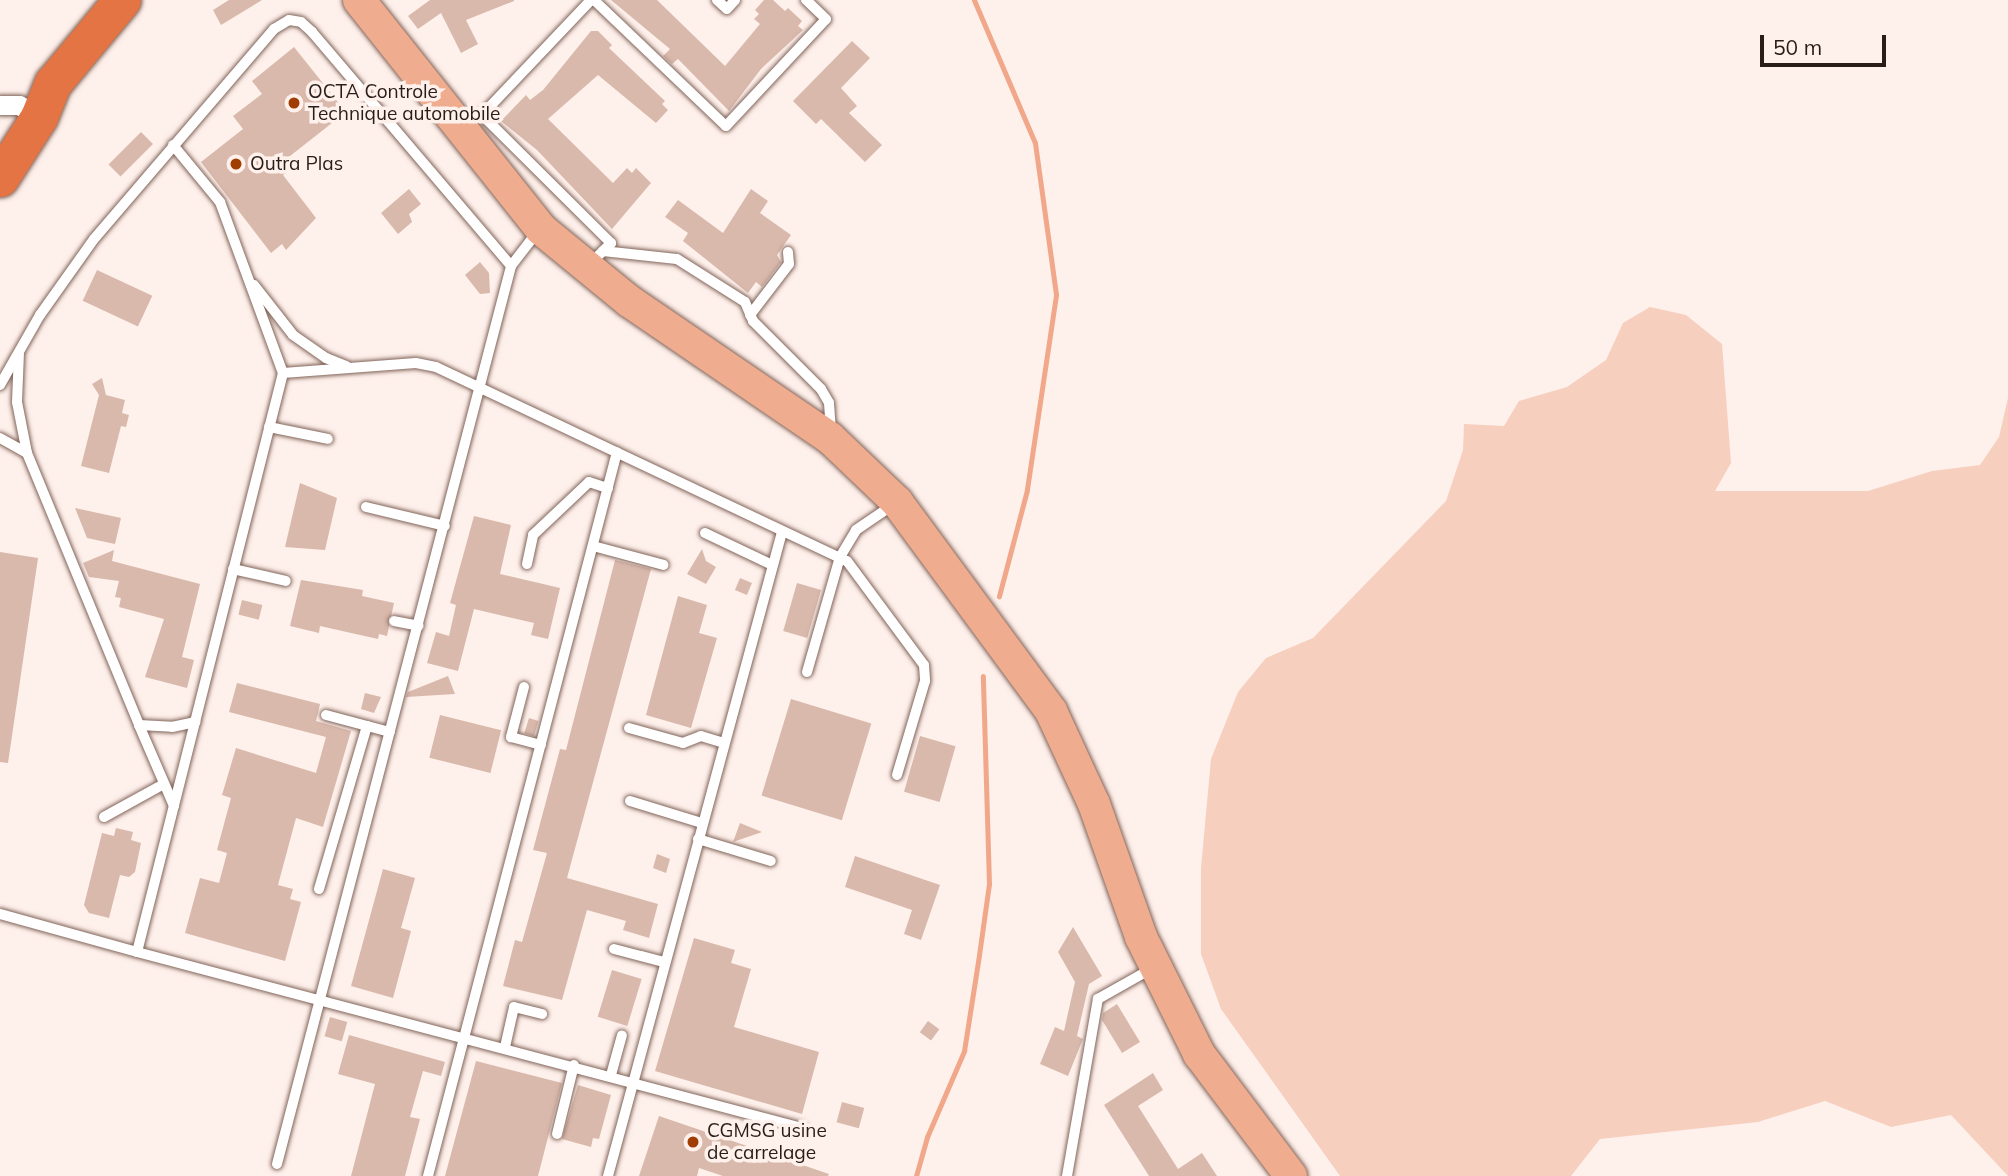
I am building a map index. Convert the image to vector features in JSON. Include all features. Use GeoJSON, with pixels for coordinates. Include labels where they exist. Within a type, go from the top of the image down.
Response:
{"type":"FeatureCollection","features":[{"type":"Feature","properties":{"kind":"highway"},"geometry":{"type":"LineString","coordinates":[[0,178],[38,117],[60,73],[122,0]]}},
{"type":"Feature","properties":{"kind":"highway"},"geometry":{"type":"LineString","coordinates":[[38,117],[65,94],[146,0]]}},
{"type":"Feature","properties":{"kind":"main road"},"geometry":{"type":"LineString","coordinates":[[368,8],[473,124],[541,229],[594,260],[830,438],[897,502],[1007,647],[1051,711],[1073,754],[1154,967],[1199,1054],[1291,1176]]}},
{"type":"Feature","properties":{"kind":"street"},"geometry":{"type":"LineString","coordinates":[[0,105],[19,105],[38,117]]}},
{"type":"Feature","properties":{"kind":"lane"},"geometry":{"type":"LineString","coordinates":[[594,260],[611,243],[473,124],[592,0],[726,126],[826,19],[806,0]]}},
{"type":"Feature","properties":{"kind":"lane"},"geometry":{"type":"LineString","coordinates":[[717,0],[727,9],[735,0]]}},
{"type":"Feature","properties":{"kind":"lane"},"geometry":{"type":"LineString","coordinates":[[0,385],[19,349],[66,276],[173,145],[274,29],[289,20],[301,22],[512,266]]}},
{"type":"Feature","properties":{"kind":"lane"},"geometry":{"type":"LineString","coordinates":[[137,952],[283,373],[219,202],[173,145]]}},
{"type":"Feature","properties":{"kind":"lane"},"geometry":{"type":"LineString","coordinates":[[277,1164],[483,386],[512,266],[520,249],[541,229]]}},
{"type":"Feature","properties":{"kind":"lane"},"geometry":{"type":"LineString","coordinates":[[750,315],[789,264],[788,252]]}},
{"type":"Feature","properties":{"kind":"lane"},"geometry":{"type":"LineString","coordinates":[[594,260],[688,263],[745,302],[750,315],[821,389],[829,403],[830,438]]}},
{"type":"Feature","properties":{"kind":"lane"},"geometry":{"type":"LineString","coordinates":[[246,274],[293,335],[326,358],[350,368]]}},
{"type":"Feature","properties":{"kind":"lane"},"geometry":{"type":"LineString","coordinates":[[19,349],[17,402],[27,453],[174,806]]}},
{"type":"Feature","properties":{"kind":"lane"},"geometry":{"type":"LineString","coordinates":[[283,373],[416,363],[483,386],[782,532],[840,557],[924,665],[925,681],[897,775]]}},
{"type":"Feature","properties":{"kind":"lane"},"geometry":{"type":"LineString","coordinates":[[269,427],[328,439]]}},
{"type":"Feature","properties":{"kind":"lane"},"geometry":{"type":"LineString","coordinates":[[0,438],[27,453]]}},
{"type":"Feature","properties":{"kind":"lane"},"geometry":{"type":"LineString","coordinates":[[428,1176],[617,452]]}},
{"type":"Feature","properties":{"kind":"lane"},"geometry":{"type":"LineString","coordinates":[[527,564],[533,535],[570,499],[589,482],[608,488]]}},
{"type":"Feature","properties":{"kind":"lane"},"geometry":{"type":"LineString","coordinates":[[807,672],[840,557],[856,530],[897,502]]}},
{"type":"Feature","properties":{"kind":"lane"},"geometry":{"type":"LineString","coordinates":[[366,508],[445,526]]}},
{"type":"Feature","properties":{"kind":"lane"},"geometry":{"type":"LineString","coordinates":[[608,1176],[782,532]]}},
{"type":"Feature","properties":{"kind":"lane"},"geometry":{"type":"LineString","coordinates":[[705,533],[772,565]]}},
{"type":"Feature","properties":{"kind":"lane"},"geometry":{"type":"LineString","coordinates":[[593,546],[664,565]]}},
{"type":"Feature","properties":{"kind":"lane"},"geometry":{"type":"LineString","coordinates":[[233,569],[286,581]]}},
{"type":"Feature","properties":{"kind":"lane"},"geometry":{"type":"LineString","coordinates":[[394,621],[419,626]]}},
{"type":"Feature","properties":{"kind":"lane"},"geometry":{"type":"LineString","coordinates":[[524,687],[510,737],[541,745]]}},
{"type":"Feature","properties":{"kind":"lane"},"geometry":{"type":"LineString","coordinates":[[326,715],[390,732]]}},
{"type":"Feature","properties":{"kind":"lane"},"geometry":{"type":"LineString","coordinates":[[139,725],[172,727],[195,722]]}},
{"type":"Feature","properties":{"kind":"lane"},"geometry":{"type":"LineString","coordinates":[[318,889],[367,726]]}},
{"type":"Feature","properties":{"kind":"lane"},"geometry":{"type":"LineString","coordinates":[[629,728],[683,743],[701,736],[724,743]]}},
{"type":"Feature","properties":{"kind":"lane"},"geometry":{"type":"LineString","coordinates":[[104,817],[164,784]]}},
{"type":"Feature","properties":{"kind":"lane"},"geometry":{"type":"LineString","coordinates":[[630,801],[702,823]]}},
{"type":"Feature","properties":{"kind":"lane"},"geometry":{"type":"LineString","coordinates":[[698,839],[771,861]]}},
{"type":"Feature","properties":{"kind":"lane"},"geometry":{"type":"LineString","coordinates":[[0,914],[611,1074],[802,1128]]}},
{"type":"Feature","properties":{"kind":"lane"},"geometry":{"type":"LineString","coordinates":[[614,949],[664,962]]}},
{"type":"Feature","properties":{"kind":"lane"},"geometry":{"type":"LineString","coordinates":[[1067,1176],[1098,999],[1154,967]]}},
{"type":"Feature","properties":{"kind":"lane"},"geometry":{"type":"LineString","coordinates":[[505,1047],[514,1007],[542,1014]]}},
{"type":"Feature","properties":{"kind":"lane"},"geometry":{"type":"LineString","coordinates":[[611,1074],[622,1035]]}},
{"type":"Feature","properties":{"kind":"lane"},"geometry":{"type":"LineString","coordinates":[[557,1134],[574,1065]]}},
{"type":"Feature","properties":{"kind":"shaded area"},"geometry":{"type":"Polygon","coordinates":[[[1650,307],[1686,315],[1722,344],[1731,463],[1715,491],[1868,491],[1932,471],[1980,465],[1999,437],[2008,398],[2008,1176],[1951,1115],[1891,1127],[1825,1101],[1758,1122],[1600,1139],[1571,1176],[1340,1176],[1221,1009],[1201,954],[1201,868],[1211,759],[1238,692],[1266,658],[1313,638],[1446,501],[1463,450],[1464,424],[1504,426],[1519,401],[1567,387],[1606,360],[1623,323],[1650,307]]]}},
{"type":"Feature","properties":{"kind":"building"},"geometry":{"type":"Polygon","coordinates":[[[229,0],[262,0],[221,25],[213,10],[229,0]]]}},
{"type":"Feature","properties":{"kind":"building"},"geometry":{"type":"Polygon","coordinates":[[[430,0],[514,1],[466,20],[478,44],[461,53],[441,13],[418,29],[408,16],[430,0]]]}},
{"type":"Feature","properties":{"kind":"building"},"geometry":{"type":"Polygon","coordinates":[[[611,0],[657,0],[725,66],[760,24],[754,19],[759,14],[755,10],[764,0],[773,0],[785,11],[788,8],[802,21],[798,26],[803,30],[761,69],[729,111],[678,59],[672,64],[663,56],[670,49],[611,0]]]}},
{"type":"Feature","properties":{"kind":"building"},"geometry":{"type":"Polygon","coordinates":[[[591,31],[598,31],[612,45],[609,48],[665,101],[662,104],[668,110],[656,123],[598,75],[548,119],[613,183],[627,168],[632,173],[636,168],[651,183],[612,229],[537,150],[501,121],[526,95],[530,100],[543,90],[591,31]]]}},
{"type":"Feature","properties":{"kind":"building"},"geometry":{"type":"Polygon","coordinates":[[[852,41],[870,58],[841,88],[857,106],[849,113],[882,145],[865,162],[821,119],[816,124],[793,101],[852,41]]]}},
{"type":"Feature","properties":{"kind":"building"},"geometry":{"type":"Polygon","coordinates":[[[294,47],[346,112],[285,160],[292,168],[283,175],[316,218],[286,250],[282,244],[271,253],[201,162],[243,129],[233,116],[262,94],[252,81],[294,47]]]}},
{"type":"Feature","properties":{"kind":"building"},"geometry":{"type":"Polygon","coordinates":[[[141,132],[153,144],[120,177],[108,165],[141,132]]]}},
{"type":"Feature","properties":{"kind":"building"},"geometry":{"type":"Polygon","coordinates":[[[409,189],[421,204],[409,214],[412,222],[398,234],[381,213],[409,189]]]}},
{"type":"Feature","properties":{"kind":"building"},"geometry":{"type":"Polygon","coordinates":[[[751,189],[768,201],[760,213],[791,235],[777,255],[781,262],[762,287],[756,282],[748,293],[683,241],[688,233],[665,217],[678,200],[723,233],[751,189]]]}},
{"type":"Feature","properties":{"kind":"building"},"geometry":{"type":"Polygon","coordinates":[[[480,262],[489,273],[490,293],[480,294],[465,275],[480,262]]]}},
{"type":"Feature","properties":{"kind":"building"},"geometry":{"type":"Polygon","coordinates":[[[97,270],[152,296],[138,327],[83,301],[97,270]]]}},
{"type":"Feature","properties":{"kind":"building"},"geometry":{"type":"Polygon","coordinates":[[[102,378],[106,395],[125,400],[122,413],[129,415],[126,427],[121,426],[109,473],[81,466],[99,395],[92,384],[102,378]]]}},
{"type":"Feature","properties":{"kind":"building"},"geometry":{"type":"Polygon","coordinates":[[[300,483],[337,498],[325,550],[285,547],[300,483]]]}},
{"type":"Feature","properties":{"kind":"building"},"geometry":{"type":"Polygon","coordinates":[[[75,508],[121,518],[115,544],[87,538],[75,508]]]}},
{"type":"Feature","properties":{"kind":"building"},"geometry":{"type":"Polygon","coordinates":[[[474,516],[511,525],[500,574],[560,588],[548,639],[531,635],[534,623],[474,609],[458,671],[427,663],[436,632],[449,636],[456,605],[450,603],[474,516]]]}},
{"type":"Feature","properties":{"kind":"building"},"geometry":{"type":"Polygon","coordinates":[[[702,549],[706,561],[716,567],[706,584],[687,574],[702,549]]]}},
{"type":"Feature","properties":{"kind":"building"},"geometry":{"type":"Polygon","coordinates":[[[114,550],[112,561],[200,584],[182,657],[194,660],[187,688],[145,677],[164,619],[119,607],[121,598],[115,597],[119,581],[89,577],[83,563],[114,550]]]}},
{"type":"Feature","properties":{"kind":"building"},"geometry":{"type":"Polygon","coordinates":[[[0,552],[38,558],[8,763],[0,762],[0,552]]]}},
{"type":"Feature","properties":{"kind":"building"},"geometry":{"type":"Polygon","coordinates":[[[615,560],[651,569],[567,878],[658,904],[649,938],[623,930],[626,921],[587,910],[562,1000],[503,986],[515,940],[522,942],[547,853],[533,850],[560,749],[566,750],[615,560]]]}},
{"type":"Feature","properties":{"kind":"building"},"geometry":{"type":"Polygon","coordinates":[[[740,578],[752,583],[747,595],[735,590],[740,578]]]}},
{"type":"Feature","properties":{"kind":"building"},"geometry":{"type":"Polygon","coordinates":[[[301,580],[363,590],[362,596],[394,603],[387,636],[379,634],[378,639],[320,626],[319,633],[290,626],[301,580]]]}},
{"type":"Feature","properties":{"kind":"building"},"geometry":{"type":"Polygon","coordinates":[[[797,583],[821,590],[807,638],[783,631],[797,583]]]}},
{"type":"Feature","properties":{"kind":"building"},"geometry":{"type":"Polygon","coordinates":[[[678,596],[707,605],[699,633],[717,638],[691,728],[646,715],[678,596]]]}},
{"type":"Feature","properties":{"kind":"building"},"geometry":{"type":"Polygon","coordinates":[[[242,600],[262,605],[259,620],[238,615],[242,600]]]}},
{"type":"Feature","properties":{"kind":"building"},"geometry":{"type":"Polygon","coordinates":[[[448,676],[455,694],[406,697],[408,692],[448,676]]]}},
{"type":"Feature","properties":{"kind":"building"},"geometry":{"type":"Polygon","coordinates":[[[237,683],[320,704],[316,721],[351,731],[323,827],[296,818],[278,885],[293,889],[290,899],[301,902],[285,961],[185,933],[200,878],[219,883],[227,853],[217,850],[231,798],[222,795],[236,748],[316,773],[326,737],[229,712],[237,683]]]}},
{"type":"Feature","properties":{"kind":"building"},"geometry":{"type":"Polygon","coordinates":[[[365,693],[381,697],[374,713],[361,709],[365,693]]]}},
{"type":"Feature","properties":{"kind":"building"},"geometry":{"type":"Polygon","coordinates":[[[791,699],[871,724],[842,820],[761,796],[791,699]]]}},
{"type":"Feature","properties":{"kind":"building"},"geometry":{"type":"Polygon","coordinates":[[[440,715],[501,730],[490,773],[429,758],[440,715]]]}},
{"type":"Feature","properties":{"kind":"building"},"geometry":{"type":"Polygon","coordinates":[[[529,718],[539,721],[534,736],[524,733],[529,718]]]}},
{"type":"Feature","properties":{"kind":"building"},"geometry":{"type":"Polygon","coordinates":[[[920,736],[956,746],[940,802],[904,792],[920,736]]]}},
{"type":"Feature","properties":{"kind":"building"},"geometry":{"type":"Polygon","coordinates":[[[740,823],[762,832],[733,842],[740,823]]]}},
{"type":"Feature","properties":{"kind":"building"},"geometry":{"type":"Polygon","coordinates":[[[116,828],[133,832],[131,840],[141,843],[135,872],[129,877],[120,875],[109,918],[89,913],[84,905],[102,833],[114,836],[116,828]]]}},
{"type":"Feature","properties":{"kind":"building"},"geometry":{"type":"Polygon","coordinates":[[[657,854],[670,859],[666,873],[653,868],[657,854]]]}},
{"type":"Feature","properties":{"kind":"building"},"geometry":{"type":"Polygon","coordinates":[[[855,856],[940,885],[921,940],[904,934],[912,910],[845,887],[855,856]]]}},
{"type":"Feature","properties":{"kind":"building"},"geometry":{"type":"Polygon","coordinates":[[[383,869],[415,878],[401,928],[411,931],[393,998],[351,986],[383,869]]]}},
{"type":"Feature","properties":{"kind":"building"},"geometry":{"type":"Polygon","coordinates":[[[1073,927],[1102,976],[1089,984],[1077,1036],[1083,1039],[1068,1076],[1040,1064],[1055,1027],[1064,1031],[1075,982],[1058,952],[1073,927]]]}},
{"type":"Feature","properties":{"kind":"building"},"geometry":{"type":"Polygon","coordinates":[[[694,938],[735,950],[731,963],[751,969],[734,1027],[819,1052],[802,1114],[655,1071],[694,938]]]}},
{"type":"Feature","properties":{"kind":"building"},"geometry":{"type":"Polygon","coordinates":[[[612,970],[642,979],[627,1026],[598,1017],[612,970]]]}},
{"type":"Feature","properties":{"kind":"building"},"geometry":{"type":"Polygon","coordinates":[[[1117,1004],[1140,1042],[1122,1053],[1102,1020],[1103,1013],[1117,1004]]]}},
{"type":"Feature","properties":{"kind":"building"},"geometry":{"type":"Polygon","coordinates":[[[330,1017],[347,1022],[342,1041],[324,1036],[330,1017]]]}},
{"type":"Feature","properties":{"kind":"building"},"geometry":{"type":"Polygon","coordinates":[[[928,1021],[939,1029],[931,1041],[920,1032],[928,1021]]]}},
{"type":"Feature","properties":{"kind":"building"},"geometry":{"type":"Polygon","coordinates":[[[349,1035],[445,1062],[441,1076],[423,1071],[410,1117],[420,1119],[405,1176],[351,1176],[375,1084],[338,1074],[349,1035]]]}},
{"type":"Feature","properties":{"kind":"building"},"geometry":{"type":"Polygon","coordinates":[[[476,1061],[562,1083],[538,1176],[445,1176],[476,1061]]]}},
{"type":"Feature","properties":{"kind":"building"},"geometry":{"type":"Polygon","coordinates":[[[1153,1073],[1163,1090],[1138,1106],[1178,1169],[1202,1153],[1217,1176],[1149,1176],[1104,1105],[1153,1073]]]}},
{"type":"Feature","properties":{"kind":"building"},"geometry":{"type":"Polygon","coordinates":[[[578,1085],[611,1095],[599,1139],[593,1138],[591,1147],[562,1139],[578,1085]]]}},
{"type":"Feature","properties":{"kind":"building"},"geometry":{"type":"Polygon","coordinates":[[[842,1102],[864,1108],[859,1128],[837,1122],[842,1102]]]}},
{"type":"Feature","properties":{"kind":"building","name":"CGMSG usine de carrelage"},"geometry":{"type":"Polygon","coordinates":[[[659,1116],[829,1174],[723,1176],[699,1168],[697,1176],[639,1176],[659,1116]]]}},
{"type":"Feature","properties":{"kind":"waterway"},"geometry":{"type":"LineString","coordinates":[[974,0],[1035,143],[1056,295],[1027,490],[999,596]]}},
{"type":"Feature","properties":{"kind":"waterway"},"geometry":{"type":"LineString","coordinates":[[916,1176],[927,1137],[964,1051],[989,884],[983,676]]}},
{"type":"Feature","properties":{"kind":"place","name":"OCTA Controle Technique automobile"},"geometry":{"type":"Point","coordinates":[294,103]}},
{"type":"Feature","properties":{"kind":"place","name":"Outra Plas"},"geometry":{"type":"Point","coordinates":[236,164]}},
{"type":"Feature","properties":{"kind":"place","name":"CGMSG usine de carrelage"},"geometry":{"type":"Point","coordinates":[693,1142]}}]}
